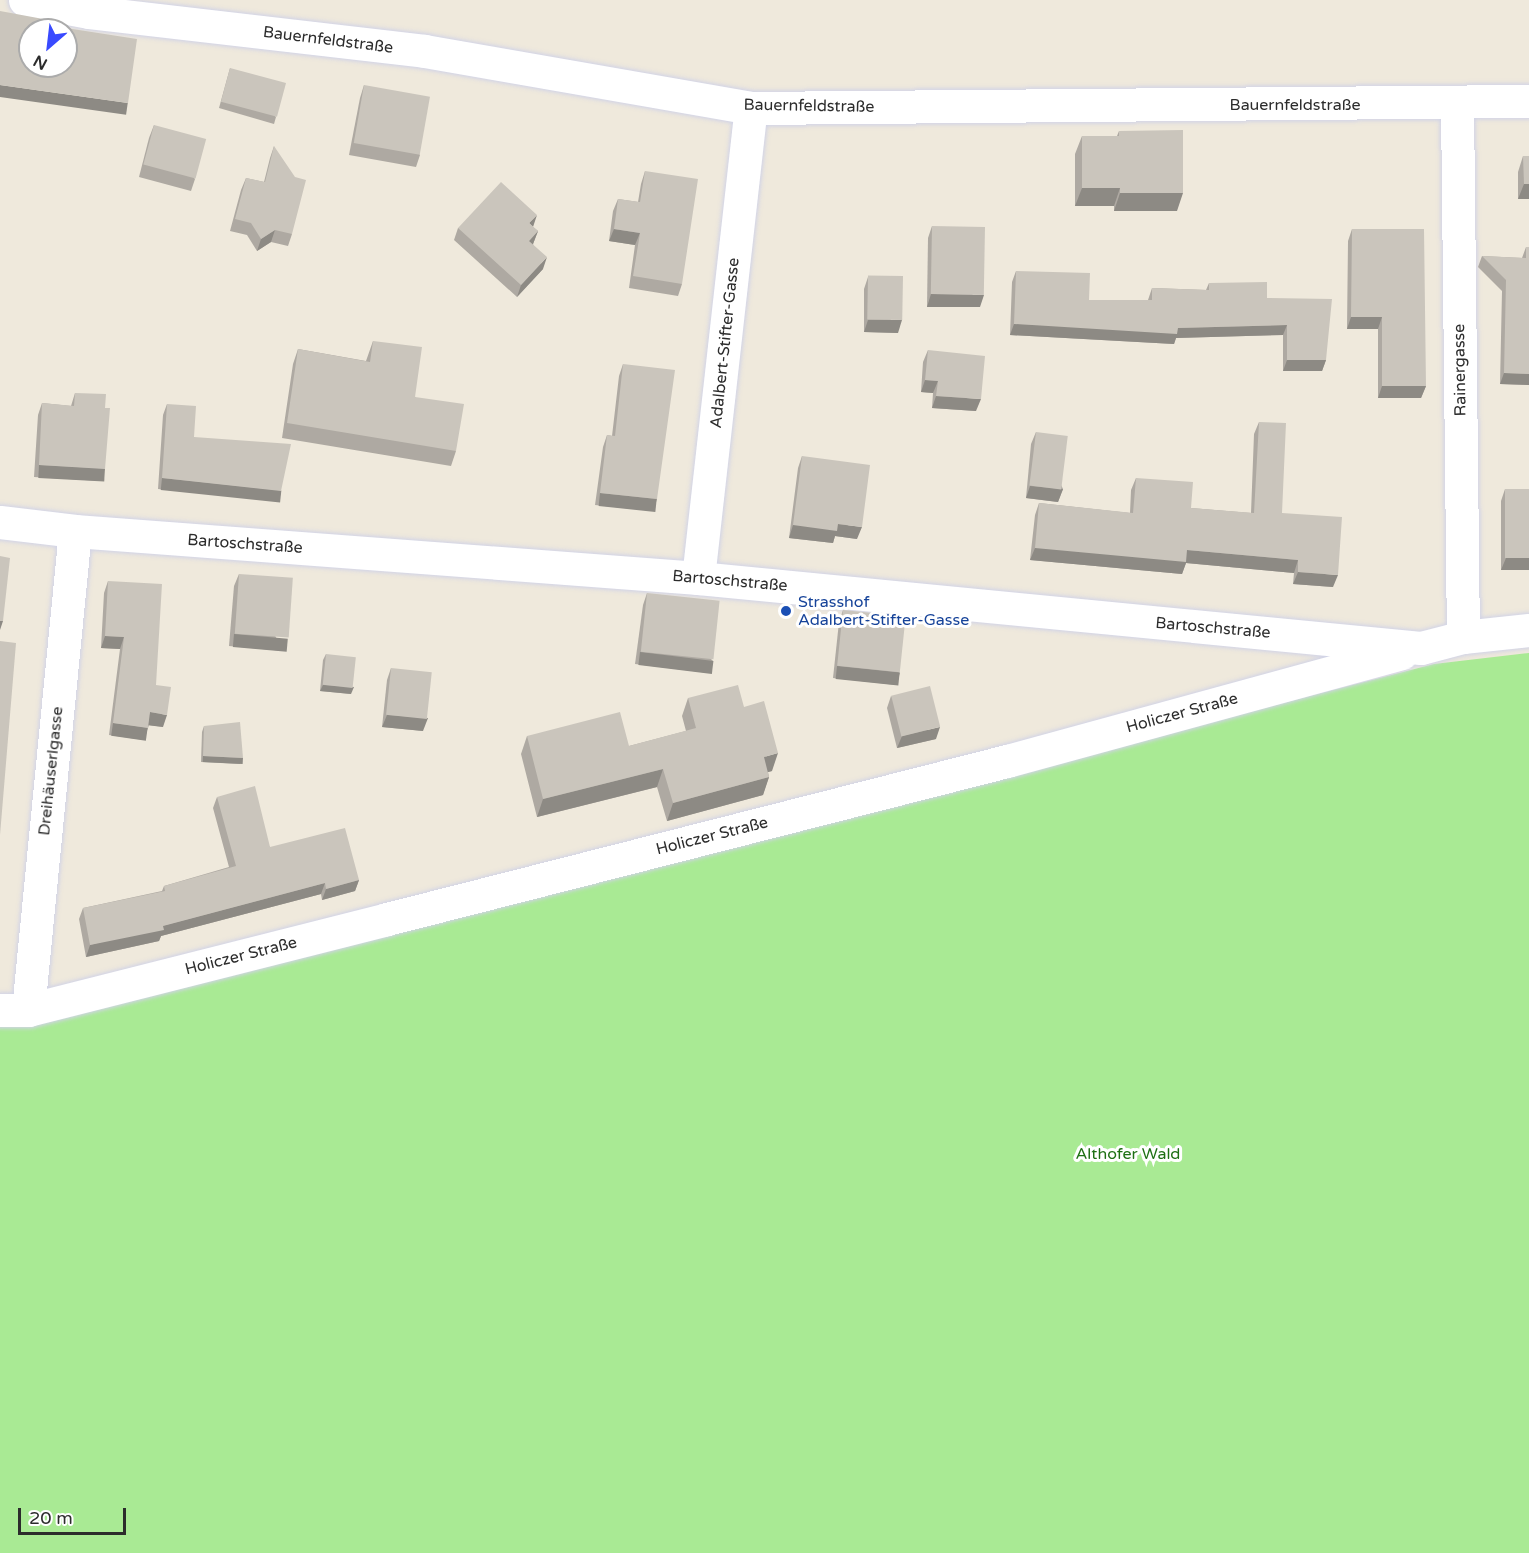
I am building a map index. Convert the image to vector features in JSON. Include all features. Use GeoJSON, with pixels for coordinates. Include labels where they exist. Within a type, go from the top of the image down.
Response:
{"type":"FeatureCollection","features":[{"type":"Feature","properties":{"kind":"street","name":"Bauernfeldstraße"},"geometry":{"type":"LineString","coordinates":[[25,0],[89,12],[425,51],[751,108],[1457,104],[1529,101]]}},
{"type":"Feature","properties":{"kind":"street","name":"Rainergasse"},"geometry":{"type":"LineString","coordinates":[[1457,104],[1463,637]]}},
{"type":"Feature","properties":{"kind":"street","name":"Adalbert-Stifter-Gasse"},"geometry":{"type":"LineString","coordinates":[[698,578],[751,108]]}},
{"type":"Feature","properties":{"kind":"street","name":"Bartoschstraße"},"geometry":{"type":"LineString","coordinates":[[0,522],[75,531],[698,578],[1421,648],[1463,637],[1529,630]]}},
{"type":"Feature","properties":{"kind":"street","name":"Dreihäuserlgasse"},"geometry":{"type":"LineString","coordinates":[[14,1010],[75,531]]}},
{"type":"Feature","properties":{"kind":"street","name":"Holiczer Straße"},"geometry":{"type":"LineString","coordinates":[[14,1010],[1007,761],[1421,648]]}},
{"type":"Feature","properties":{"kind":"green space","name":"Althofer Wald"},"geometry":{"type":"Polygon","coordinates":[[[1529,653],[1529,1553],[0,1553],[0,1022],[1012,773],[1434,664],[1529,653]]]}},
{"type":"Feature","properties":{"kind":"building"},"geometry":{"type":"Polygon","coordinates":[[[0,11],[38,18],[18,18],[18,78],[78,78],[78,30],[137,39],[128,103],[0,85],[0,11]]]}},
{"type":"Feature","properties":{"kind":"building"},"geometry":{"type":"Polygon","coordinates":[[[230,68],[286,83],[277,117],[221,102],[230,68]]]}},
{"type":"Feature","properties":{"kind":"building"},"geometry":{"type":"Polygon","coordinates":[[[364,85],[430,97],[420,155],[354,143],[364,85]]]}},
{"type":"Feature","properties":{"kind":"building"},"geometry":{"type":"Polygon","coordinates":[[[154,125],[206,139],[196,179],[143,165],[154,125]]]}},
{"type":"Feature","properties":{"kind":"building"},"geometry":{"type":"Polygon","coordinates":[[[1183,130],[1183,193],[1120,193],[1120,188],[1082,188],[1082,136],[1119,136],[1119,131],[1183,130]]]}},
{"type":"Feature","properties":{"kind":"building"},"geometry":{"type":"Polygon","coordinates":[[[274,146],[295,177],[306,180],[292,234],[275,230],[261,239],[251,223],[235,219],[246,178],[265,182],[274,146]]]}},
{"type":"Feature","properties":{"kind":"building"},"geometry":{"type":"Polygon","coordinates":[[[1523,156],[1529,156],[1529,184],[1524,184],[1523,156]]]}},
{"type":"Feature","properties":{"kind":"building"},"geometry":{"type":"Polygon","coordinates":[[[645,171],[698,179],[682,284],[633,276],[640,233],[614,229],[618,199],[640,202],[645,171]]]}},
{"type":"Feature","properties":{"kind":"building"},"geometry":{"type":"Polygon","coordinates":[[[501,182],[537,215],[529,223],[538,231],[529,241],[547,257],[521,285],[458,228],[501,182]]]}},
{"type":"Feature","properties":{"kind":"building"},"geometry":{"type":"Polygon","coordinates":[[[932,226],[985,227],[984,295],[931,294],[932,226]]]}},
{"type":"Feature","properties":{"kind":"building"},"geometry":{"type":"Polygon","coordinates":[[[1352,229],[1424,229],[1426,386],[1382,386],[1382,317],[1351,317],[1352,229]]]}},
{"type":"Feature","properties":{"kind":"building"},"geometry":{"type":"Polygon","coordinates":[[[1526,247],[1529,247],[1529,374],[1504,373],[1506,280],[1482,256],[1526,258],[1526,247]]]}},
{"type":"Feature","properties":{"kind":"building"},"geometry":{"type":"Polygon","coordinates":[[[1016,271],[1090,273],[1089,300],[1152,300],[1152,288],[1209,290],[1209,283],[1267,282],[1267,298],[1332,299],[1326,360],[1287,360],[1287,325],[1178,328],[1177,334],[1014,324],[1016,271]]]}},
{"type":"Feature","properties":{"kind":"building"},"geometry":{"type":"Polygon","coordinates":[[[868,275],[903,276],[902,320],[867,319],[868,275]]]}},
{"type":"Feature","properties":{"kind":"building"},"geometry":{"type":"Polygon","coordinates":[[[373,341],[422,347],[415,397],[464,404],[456,451],[287,423],[298,349],[370,362],[373,341]]]}},
{"type":"Feature","properties":{"kind":"building"},"geometry":{"type":"Polygon","coordinates":[[[928,350],[985,356],[981,399],[936,396],[938,381],[925,380],[928,350]]]}},
{"type":"Feature","properties":{"kind":"building"},"geometry":{"type":"Polygon","coordinates":[[[623,364],[675,370],[657,499],[600,493],[607,435],[615,436],[623,364]]]}},
{"type":"Feature","properties":{"kind":"building"},"geometry":{"type":"Polygon","coordinates":[[[75,393],[106,394],[105,408],[110,408],[105,469],[39,465],[42,403],[74,406],[75,393]]]}},
{"type":"Feature","properties":{"kind":"building"},"geometry":{"type":"Polygon","coordinates":[[[167,404],[196,406],[194,437],[291,444],[281,491],[162,478],[167,404]]]}},
{"type":"Feature","properties":{"kind":"building"},"geometry":{"type":"Polygon","coordinates":[[[1259,422],[1286,423],[1282,513],[1342,517],[1338,575],[1298,572],[1298,560],[1187,550],[1186,562],[1035,548],[1039,503],[1133,513],[1136,478],[1193,482],[1191,508],[1254,513],[1259,422]]]}},
{"type":"Feature","properties":{"kind":"building"},"geometry":{"type":"Polygon","coordinates":[[[1036,432],[1068,436],[1061,489],[1029,486],[1036,432]]]}},
{"type":"Feature","properties":{"kind":"building"},"geometry":{"type":"Polygon","coordinates":[[[802,456],[870,465],[862,527],[838,524],[837,531],[793,525],[802,456]]]}},
{"type":"Feature","properties":{"kind":"building"},"geometry":{"type":"Polygon","coordinates":[[[1505,489],[1529,489],[1529,558],[1505,558],[1505,489]]]}},
{"type":"Feature","properties":{"kind":"building"},"geometry":{"type":"Polygon","coordinates":[[[0,556],[10,558],[3,621],[0,621],[0,556]]]}},
{"type":"Feature","properties":{"kind":"building"},"geometry":{"type":"Polygon","coordinates":[[[239,574],[293,578],[289,638],[235,634],[239,574]]]}},
{"type":"Feature","properties":{"kind":"building"},"geometry":{"type":"Polygon","coordinates":[[[108,581],[162,584],[156,685],[171,687],[167,715],[150,712],[148,728],[113,723],[124,637],[105,636],[108,581]]]}},
{"type":"Feature","properties":{"kind":"building"},"geometry":{"type":"Polygon","coordinates":[[[647,593],[720,601],[713,659],[641,652],[647,593]]]}},
{"type":"Feature","properties":{"kind":"building"},"geometry":{"type":"Polygon","coordinates":[[[843,610],[906,617],[900,672],[837,666],[843,610]]]}},
{"type":"Feature","properties":{"kind":"building"},"geometry":{"type":"Polygon","coordinates":[[[0,641],[16,643],[0,835],[0,641]]]}},
{"type":"Feature","properties":{"kind":"building"},"geometry":{"type":"Polygon","coordinates":[[[326,654],[356,657],[353,688],[323,685],[326,654]]]}},
{"type":"Feature","properties":{"kind":"building"},"geometry":{"type":"Polygon","coordinates":[[[391,668],[432,672],[427,719],[386,715],[391,668]]]}},
{"type":"Feature","properties":{"kind":"building"},"geometry":{"type":"Polygon","coordinates":[[[738,685],[744,707],[764,701],[778,753],[764,757],[769,777],[673,803],[663,769],[543,799],[527,736],[620,712],[629,746],[696,728],[688,698],[738,685]]]}},
{"type":"Feature","properties":{"kind":"building"},"geometry":{"type":"Polygon","coordinates":[[[930,686],[940,727],[901,736],[891,696],[930,686]]]}},
{"type":"Feature","properties":{"kind":"building"},"geometry":{"type":"Polygon","coordinates":[[[240,722],[243,758],[203,756],[204,726],[240,722]]]}},
{"type":"Feature","properties":{"kind":"building"},"geometry":{"type":"Polygon","coordinates":[[[255,786],[270,847],[345,828],[359,880],[326,889],[325,883],[163,926],[164,930],[90,945],[83,908],[165,891],[164,886],[236,866],[217,797],[255,786]]]}},
{"type":"Feature","properties":{"kind":"place","name":"Strasshof Adalbert-Stifter-Gasse"},"geometry":{"type":"Point","coordinates":[786,611]}}]}
